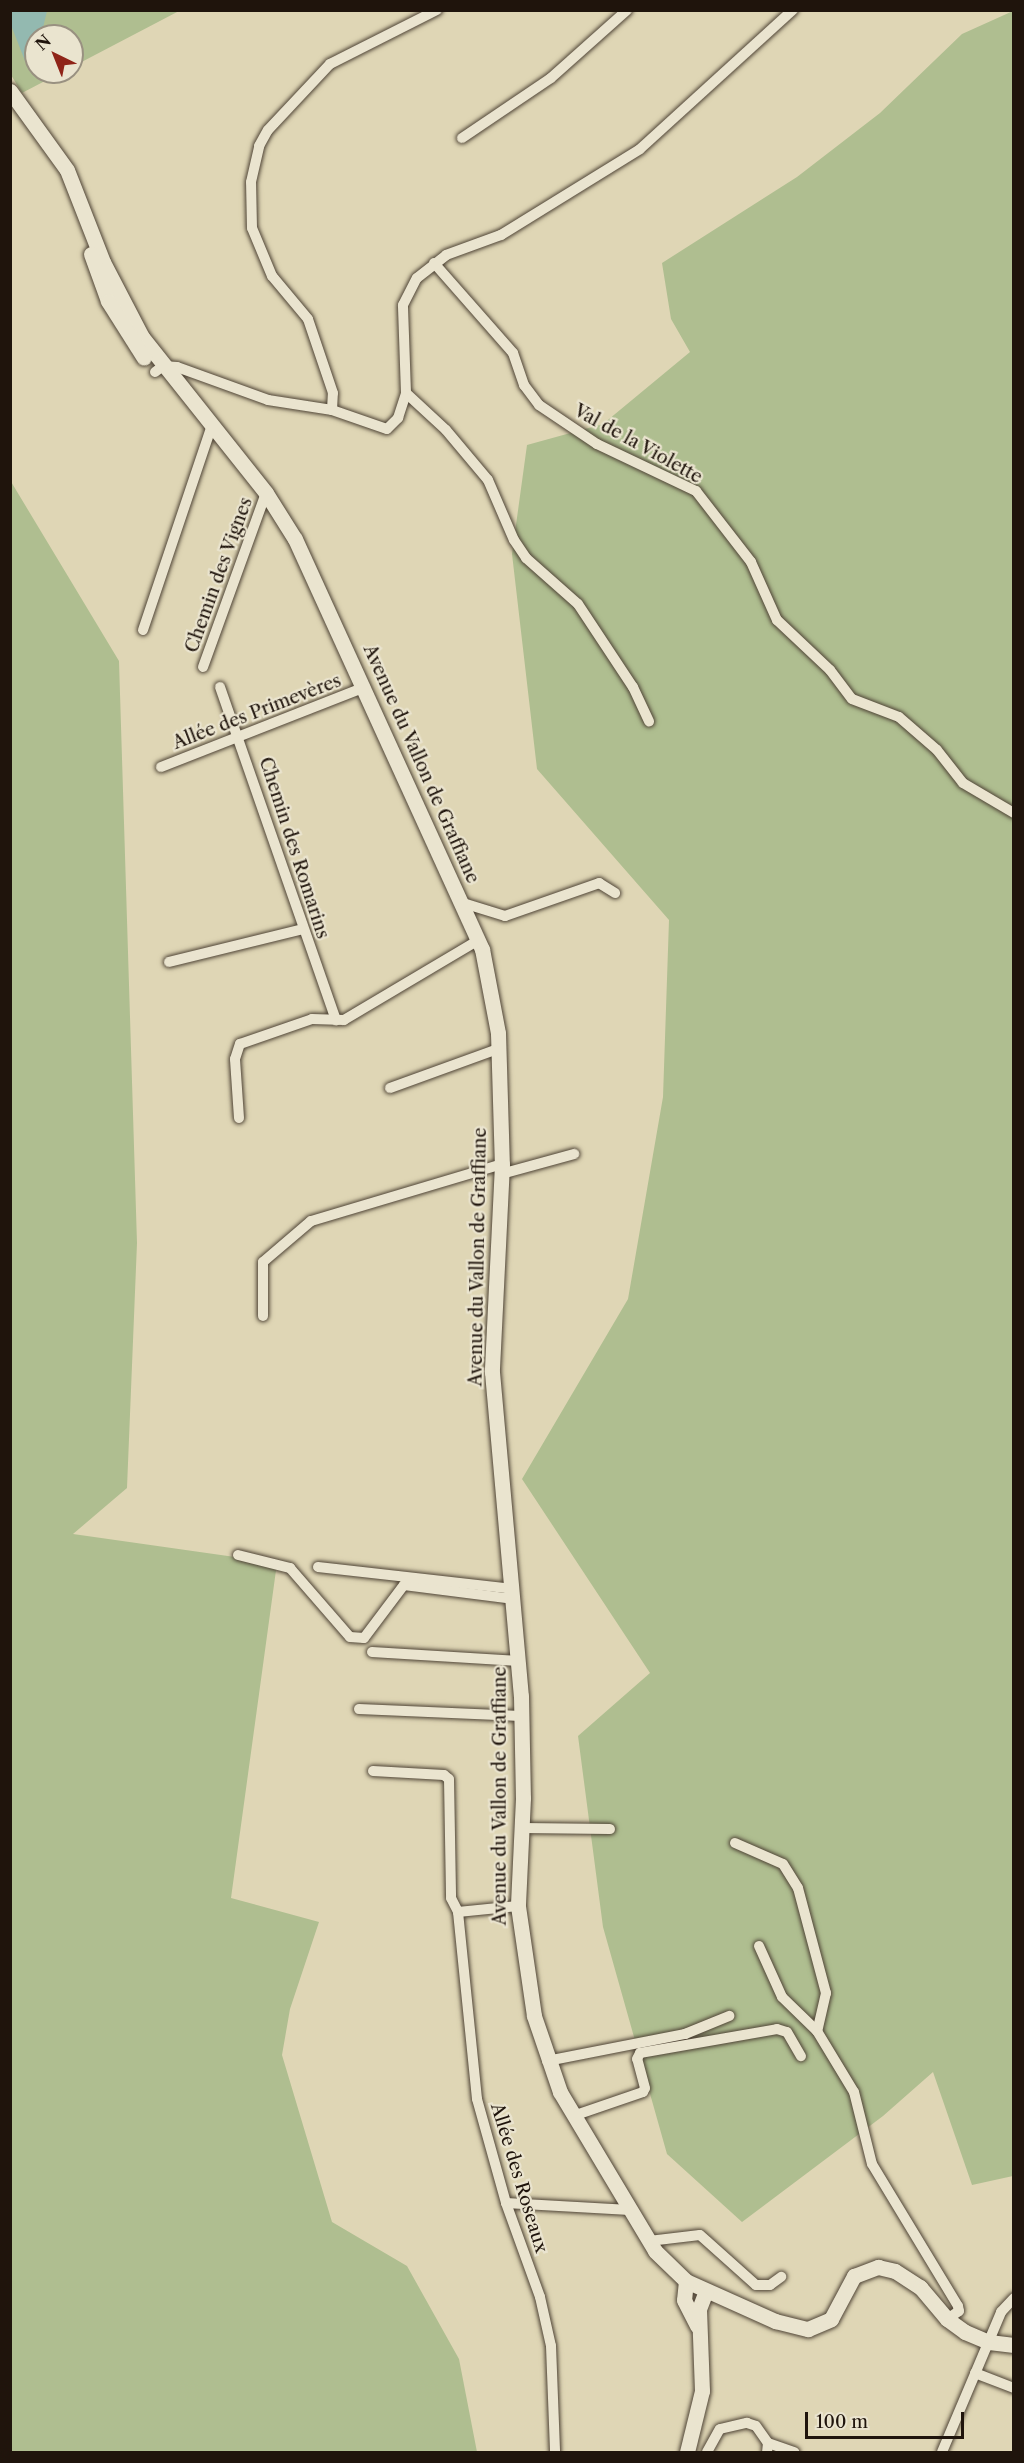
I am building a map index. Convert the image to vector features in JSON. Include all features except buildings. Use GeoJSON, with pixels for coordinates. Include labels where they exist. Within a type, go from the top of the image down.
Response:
{"type":"FeatureCollection","features":[{"type":"Feature","properties":{"kind":"street"},"geometry":{"type":"LineString","coordinates":[[332,410],[333,393],[308,319],[272,276],[252,228],[251,182],[259,146],[268,130],[330,64],[437,10]]}},
{"type":"Feature","properties":{"kind":"street"},"geometry":{"type":"LineString","coordinates":[[462,138],[551,78],[627,10]]}},
{"type":"Feature","properties":{"kind":"street"},"geometry":{"type":"LineString","coordinates":[[159,369],[177,367],[278,403],[332,410],[387,429],[399,418],[406,393],[403,305],[411,285],[434,263],[501,235],[640,149],[793,10]]}},
{"type":"Feature","properties":{"kind":"street","name":"Avenue du Vallon de Graffiane"},"geometry":{"type":"LineString","coordinates":[[11,92],[67,170],[132,320],[159,369],[266,493],[304,555],[479,940],[498,1049],[502,1169],[492,1372],[519,1661],[522,1828],[518,1906],[528,1990],[547,2061],[573,2116],[661,2260],[686,2281],[775,2321],[808,2329],[831,2319],[854,2277],[878,2267],[895,2271],[920,2287],[947,2319]]}},
{"type":"Feature","properties":{"kind":"street","name":"Val de la Violette"},"geometry":{"type":"LineString","coordinates":[[434,263],[513,353],[524,385],[539,405],[597,444],[696,491],[751,562],[777,620],[830,670],[852,699],[899,717],[937,750],[963,783],[1014,813]]}},
{"type":"Feature","properties":{"kind":"street"},"geometry":{"type":"LineString","coordinates":[[406,393],[446,430],[488,480],[514,540],[526,558],[578,604],[633,687],[649,723]]}},
{"type":"Feature","properties":{"kind":"street"},"geometry":{"type":"LineString","coordinates":[[143,630],[210,427]]}},
{"type":"Feature","properties":{"kind":"street","name":"Chemin des Vignes"},"geometry":{"type":"LineString","coordinates":[[203,667],[266,493]]}},
{"type":"Feature","properties":{"kind":"street","name":"Chemin des Romarins"},"geometry":{"type":"LineString","coordinates":[[220,687],[240,737],[336,1020]]}},
{"type":"Feature","properties":{"kind":"street","name":"Allée des Primevères"},"geometry":{"type":"LineString","coordinates":[[161,767],[365,687]]}},
{"type":"Feature","properties":{"kind":"street"},"geometry":{"type":"LineString","coordinates":[[463,903],[506,916],[599,883],[615,893]]}},
{"type":"Feature","properties":{"kind":"street"},"geometry":{"type":"LineString","coordinates":[[169,962],[303,928]]}},
{"type":"Feature","properties":{"kind":"street"},"geometry":{"type":"LineString","coordinates":[[239,1118],[235,1059],[240,1044],[312,1019],[336,1020],[353,1015],[479,940]]}},
{"type":"Feature","properties":{"kind":"street"},"geometry":{"type":"LineString","coordinates":[[390,1088],[498,1049]]}},
{"type":"Feature","properties":{"kind":"street"},"geometry":{"type":"LineString","coordinates":[[263,1316],[263,1262],[311,1221],[502,1169],[574,1154]]}},
{"type":"Feature","properties":{"kind":"street"},"geometry":{"type":"LineString","coordinates":[[238,1555],[290,1568],[350,1636],[364,1638],[404,1585],[513,1594]]}},
{"type":"Feature","properties":{"kind":"street"},"geometry":{"type":"LineString","coordinates":[[318,1567],[513,1594]]}},
{"type":"Feature","properties":{"kind":"street"},"geometry":{"type":"LineString","coordinates":[[372,1652],[519,1661]]}},
{"type":"Feature","properties":{"kind":"street"},"geometry":{"type":"LineString","coordinates":[[359,1709],[521,1716]]}},
{"type":"Feature","properties":{"kind":"street","name":"Allée des Roseaux"},"geometry":{"type":"LineString","coordinates":[[373,1771],[444,1775],[449,1779],[451,1898],[458,1912],[477,2099],[506,2203],[540,2297],[551,2346],[555,2452]]}},
{"type":"Feature","properties":{"kind":"street"},"geometry":{"type":"LineString","coordinates":[[522,1828],[610,1829]]}},
{"type":"Feature","properties":{"kind":"street"},"geometry":{"type":"LineString","coordinates":[[735,1843],[783,1864],[798,1888],[826,1993],[817,2031]]}},
{"type":"Feature","properties":{"kind":"street"},"geometry":{"type":"LineString","coordinates":[[458,1912],[518,1906]]}},
{"type":"Feature","properties":{"kind":"street"},"geometry":{"type":"LineString","coordinates":[[759,1946],[782,1997],[817,2031],[854,2092],[872,2164],[958,2306],[958,2311],[947,2319],[989,2342],[1014,2345]]}},
{"type":"Feature","properties":{"kind":"street"},"geometry":{"type":"LineString","coordinates":[[547,2061],[685,2034],[729,2016]]}},
{"type":"Feature","properties":{"kind":"street"},"geometry":{"type":"LineString","coordinates":[[573,2116],[643,2092],[645,2088],[638,2059],[640,2053],[777,2029],[788,2032],[801,2056]]}},
{"type":"Feature","properties":{"kind":"street"},"geometry":{"type":"LineString","coordinates":[[506,2203],[630,2210]]}},
{"type":"Feature","properties":{"kind":"street"},"geometry":{"type":"LineString","coordinates":[[649,2241],[700,2235],[756,2285],[770,2285],[781,2277]]}},
{"type":"Feature","properties":{"kind":"street"},"geometry":{"type":"LineString","coordinates":[[686,2281],[684,2300],[701,2334]]}},
{"type":"Feature","properties":{"kind":"street"},"geometry":{"type":"LineString","coordinates":[[687,2452],[702,2391],[699,2309],[706,2291]]}},
{"type":"Feature","properties":{"kind":"street"},"geometry":{"type":"LineString","coordinates":[[942,2452],[1001,2312],[1014,2298]]}},
{"type":"Feature","properties":{"kind":"street"},"geometry":{"type":"LineString","coordinates":[[975,2373],[1014,2388]]}},
{"type":"Feature","properties":{"kind":"street"},"geometry":{"type":"LineString","coordinates":[[707,2452],[720,2429],[728,2424],[756,2426],[767,2448],[794,2452]]}},
{"type":"Feature","properties":{"kind":"green space"},"geometry":{"type":"Polygon","coordinates":[[[11,11],[179,11],[84,61],[84,24],[24,24],[24,84],[39,84],[22,93],[11,75],[11,11]]]}},
{"type":"Feature","properties":{"kind":"green space"},"geometry":{"type":"Polygon","coordinates":[[[1013,11],[1013,2176],[972,2185],[933,2072],[883,2116],[742,2222],[667,2154],[603,1927],[578,1736],[650,1673],[522,1479],[628,1299],[663,1097],[669,920],[537,769],[512,554],[527,445],[603,424],[690,352],[671,319],[662,263],[797,177],[880,113],[962,34],[1013,11]]]}},
{"type":"Feature","properties":{"kind":"green space"},"geometry":{"type":"Polygon","coordinates":[[[10,480],[119,661],[137,1243],[127,1488],[73,1534],[277,1563],[231,1898],[319,1922],[290,2009],[282,2055],[332,2222],[407,2266],[459,2359],[477,2452],[11,2452],[10,480]]]}},
{"type":"Feature","properties":{"kind":"water"},"geometry":{"type":"Polygon","coordinates":[[[11,10],[47,11],[44,24],[24,24],[24,58],[11,25],[11,10]]]}}]}
